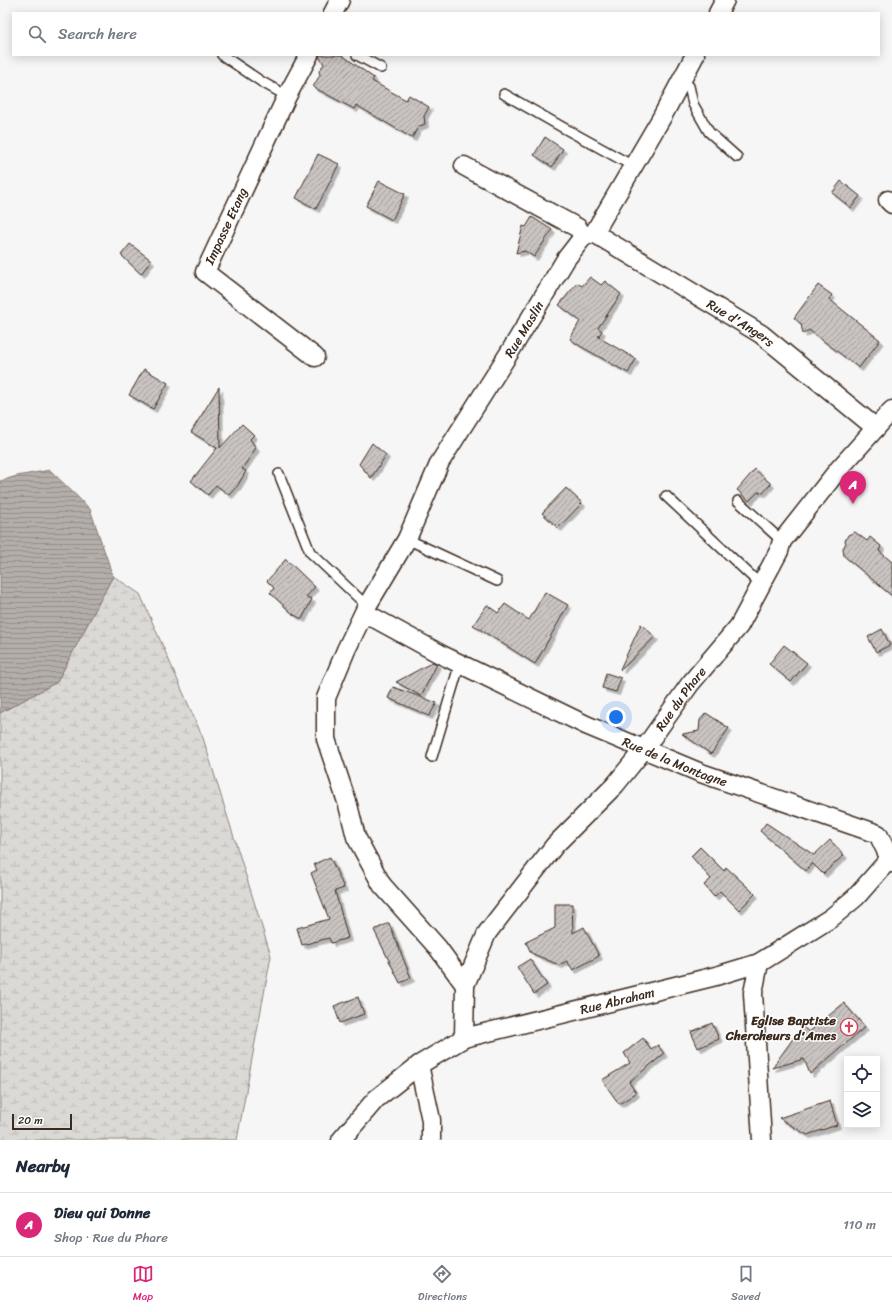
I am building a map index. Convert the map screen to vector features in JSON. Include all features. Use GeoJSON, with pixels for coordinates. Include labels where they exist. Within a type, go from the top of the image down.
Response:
{"type":"FeatureCollection","features":[{"type":"Feature","properties":{"kind":"street"},"geometry":{"type":"LineString","coordinates":[[333,12],[340,0]]}},
{"type":"Feature","properties":{"kind":"street"},"geometry":{"type":"LineString","coordinates":[[718,12],[724,0]]}},
{"type":"Feature","properties":{"kind":"street","name":"Impasse Etang"},"geometry":{"type":"LineString","coordinates":[[308,56],[287,96],[205,272],[315,357]]}},
{"type":"Feature","properties":{"kind":"street","name":"Rue Maslin"},"geometry":{"type":"LineString","coordinates":[[465,985],[438,948],[382,884],[356,837],[348,805],[326,739],[326,698],[346,650],[366,610],[407,539],[440,462],[511,350],[566,259],[588,235],[633,166],[662,117],[694,56]]}},
{"type":"Feature","properties":{"kind":"street","name":"Rue d'Angers"},"geometry":{"type":"LineString","coordinates":[[464,166],[578,228],[761,334],[886,419]]}},
{"type":"Feature","properties":{"kind":"street","name":"Rue du Phare"},"geometry":{"type":"LineString","coordinates":[[465,985],[487,933],[555,845],[615,785],[644,749],[690,684],[739,626],[779,551],[782,540],[838,470],[886,419]]}},
{"type":"Feature","properties":{"kind":"street","name":"Rue de la Montagne"},"geometry":{"type":"LineString","coordinates":[[366,610],[460,664],[586,724],[701,773],[878,834],[891,859]]}},
{"type":"Feature","properties":{"kind":"street","name":"Rue Abraham"},"geometry":{"type":"LineString","coordinates":[[341,1140],[376,1099],[419,1064],[464,1038],[759,964],[831,918],[856,897],[891,859]]}},
{"type":"Feature","properties":{"kind":"street"},"geometry":{"type":"LineString","coordinates":[[759,964],[754,993],[762,1140]]}},
{"type":"Feature","properties":{"kind":"street"},"geometry":{"type":"LineString","coordinates":[[464,1038],[465,985]]}},
{"type":"Feature","properties":{"kind":"street"},"geometry":{"type":"LineString","coordinates":[[419,1064],[431,1120],[431,1140]]}},
{"type":"Feature","properties":{"kind":"lane"},"geometry":{"type":"LineString","coordinates":[[223,56],[262,82],[287,96]]}},
{"type":"Feature","properties":{"kind":"lane"},"geometry":{"type":"LineString","coordinates":[[359,56],[381,68]]}},
{"type":"Feature","properties":{"kind":"lane"},"geometry":{"type":"LineString","coordinates":[[681,81],[689,86],[693,104],[708,132],[738,157]]}},
{"type":"Feature","properties":{"kind":"lane"},"geometry":{"type":"LineString","coordinates":[[504,94],[633,166]]}},
{"type":"Feature","properties":{"kind":"lane"},"geometry":{"type":"LineString","coordinates":[[278,474],[310,552],[366,610]]}},
{"type":"Feature","properties":{"kind":"lane"},"geometry":{"type":"LineString","coordinates":[[666,496],[761,585]]}},
{"type":"Feature","properties":{"kind":"lane"},"geometry":{"type":"LineString","coordinates":[[738,501],[782,540]]}},
{"type":"Feature","properties":{"kind":"lane"},"geometry":{"type":"LineString","coordinates":[[407,539],[496,581]]}},
{"type":"Feature","properties":{"kind":"lane"},"geometry":{"type":"LineString","coordinates":[[432,757],[460,664]]}},
{"type":"Feature","properties":{"kind":"green space"},"geometry":{"type":"Polygon","coordinates":[[[113,576],[140,594],[203,738],[271,956],[237,1140],[0,1140],[0,713],[57,682],[113,576]]]}},
{"type":"Feature","properties":{"kind":"shaded area"},"geometry":{"type":"Polygon","coordinates":[[[50,470],[90,509],[113,576],[57,682],[0,713],[0,481],[17,476],[50,470]]]}},
{"type":"Feature","properties":{"kind":"building"},"geometry":{"type":"Polygon","coordinates":[[[343,56],[374,78],[372,81],[406,100],[409,95],[429,107],[424,116],[425,124],[418,127],[412,138],[356,105],[354,109],[313,87],[320,75],[319,71],[324,64],[319,57],[343,56]]]}},
{"type":"Feature","properties":{"kind":"building"},"geometry":{"type":"Polygon","coordinates":[[[545,137],[563,149],[552,167],[534,155],[545,137]]]}},
{"type":"Feature","properties":{"kind":"building"},"geometry":{"type":"Polygon","coordinates":[[[318,154],[339,164],[316,209],[296,198],[318,154]]]}},
{"type":"Feature","properties":{"kind":"building"},"geometry":{"type":"Polygon","coordinates":[[[379,181],[405,194],[392,220],[366,206],[379,181]]]}},
{"type":"Feature","properties":{"kind":"building"},"geometry":{"type":"Polygon","coordinates":[[[841,181],[860,196],[851,208],[832,193],[841,181]]]}},
{"type":"Feature","properties":{"kind":"building"},"geometry":{"type":"Polygon","coordinates":[[[532,217],[552,230],[534,257],[525,251],[516,253],[523,226],[526,227],[532,217]]]}},
{"type":"Feature","properties":{"kind":"building"},"geometry":{"type":"Polygon","coordinates":[[[130,244],[151,260],[141,274],[121,255],[130,244]]]}},
{"type":"Feature","properties":{"kind":"building"},"geometry":{"type":"Polygon","coordinates":[[[590,277],[601,285],[605,281],[621,294],[598,328],[602,331],[598,337],[636,359],[628,373],[570,339],[580,321],[559,305],[577,283],[582,286],[590,277]]]}},
{"type":"Feature","properties":{"kind":"building"},"geometry":{"type":"Polygon","coordinates":[[[818,285],[832,295],[829,299],[880,340],[859,368],[809,330],[803,334],[801,324],[794,318],[818,285]]]}},
{"type":"Feature","properties":{"kind":"building"},"geometry":{"type":"Polygon","coordinates":[[[144,369],[168,383],[153,409],[129,395],[144,369]]]}},
{"type":"Feature","properties":{"kind":"building"},"geometry":{"type":"Polygon","coordinates":[[[219,387],[220,448],[242,424],[254,435],[250,439],[256,448],[242,469],[246,471],[238,485],[229,495],[216,485],[208,495],[191,481],[217,448],[191,432],[219,387]]]}},
{"type":"Feature","properties":{"kind":"building"},"geometry":{"type":"Polygon","coordinates":[[[372,443],[386,455],[371,478],[359,464],[372,443]]]}},
{"type":"Feature","properties":{"kind":"building"},"geometry":{"type":"Polygon","coordinates":[[[755,469],[771,484],[763,493],[758,492],[749,501],[737,490],[755,469]]]}},
{"type":"Feature","properties":{"kind":"building"},"geometry":{"type":"Polygon","coordinates":[[[566,488],[582,503],[558,528],[542,513],[566,488]]]}},
{"type":"Feature","properties":{"kind":"building"},"geometry":{"type":"Polygon","coordinates":[[[855,532],[867,541],[870,537],[881,546],[879,551],[892,562],[892,596],[844,556],[843,548],[846,543],[845,541],[848,535],[855,532]]]}},
{"type":"Feature","properties":{"kind":"building"},"geometry":{"type":"Polygon","coordinates":[[[286,559],[315,587],[306,597],[312,599],[302,619],[294,615],[270,593],[274,588],[267,581],[286,559]]]}},
{"type":"Feature","properties":{"kind":"building"},"geometry":{"type":"Polygon","coordinates":[[[545,592],[568,605],[535,664],[473,625],[487,605],[498,613],[505,604],[529,620],[545,592]]]}},
{"type":"Feature","properties":{"kind":"building"},"geometry":{"type":"Polygon","coordinates":[[[641,624],[655,637],[621,670],[620,669],[641,624]]]}},
{"type":"Feature","properties":{"kind":"building"},"geometry":{"type":"Polygon","coordinates":[[[882,629],[890,645],[876,652],[868,637],[882,629]]]}},
{"type":"Feature","properties":{"kind":"building"},"geometry":{"type":"Polygon","coordinates":[[[784,645],[807,663],[791,682],[769,664],[784,645]]]}},
{"type":"Feature","properties":{"kind":"building"},"geometry":{"type":"Polygon","coordinates":[[[433,662],[437,664],[421,696],[396,682],[433,662]]]}},
{"type":"Feature","properties":{"kind":"building"},"geometry":{"type":"Polygon","coordinates":[[[606,673],[621,678],[616,692],[602,688],[606,673]]]}},
{"type":"Feature","properties":{"kind":"building"},"geometry":{"type":"Polygon","coordinates":[[[393,687],[437,703],[429,716],[388,698],[393,687]]]}},
{"type":"Feature","properties":{"kind":"building"},"geometry":{"type":"Polygon","coordinates":[[[706,713],[729,728],[711,754],[682,734],[699,731],[700,720],[706,713]]]}},
{"type":"Feature","properties":{"kind":"building"},"geometry":{"type":"Polygon","coordinates":[[[766,823],[814,855],[830,840],[844,855],[823,874],[812,863],[806,871],[760,831],[766,823]]]}},
{"type":"Feature","properties":{"kind":"building"},"geometry":{"type":"Polygon","coordinates":[[[700,847],[724,871],[726,867],[755,894],[739,910],[720,891],[714,897],[704,885],[711,879],[691,856],[700,847]]]}},
{"type":"Feature","properties":{"kind":"building"},"geometry":{"type":"Polygon","coordinates":[[[330,857],[344,888],[335,891],[348,938],[331,943],[329,938],[302,945],[297,928],[329,919],[311,873],[317,870],[314,864],[330,857]]]}},
{"type":"Feature","properties":{"kind":"building"},"geometry":{"type":"Polygon","coordinates":[[[555,904],[572,904],[573,933],[584,927],[599,956],[573,970],[567,961],[559,965],[531,953],[526,942],[555,928],[555,904]]]}},
{"type":"Feature","properties":{"kind":"building"},"geometry":{"type":"Polygon","coordinates":[[[389,923],[411,978],[400,983],[374,930],[389,923]]]}},
{"type":"Feature","properties":{"kind":"building"},"geometry":{"type":"Polygon","coordinates":[[[530,959],[547,985],[534,994],[517,967],[530,959]]]}},
{"type":"Feature","properties":{"kind":"building"},"geometry":{"type":"Polygon","coordinates":[[[358,997],[364,1014],[340,1023],[334,1006],[358,997]]]}},
{"type":"Feature","properties":{"kind":"building"},"geometry":{"type":"Polygon","coordinates":[[[844,1003],[865,1027],[810,1074],[804,1059],[772,1068],[802,1026],[809,1032],[844,1003]]]}},
{"type":"Feature","properties":{"kind":"building"},"geometry":{"type":"Polygon","coordinates":[[[712,1023],[719,1039],[698,1048],[691,1032],[712,1023]]]}},
{"type":"Feature","properties":{"kind":"building"},"geometry":{"type":"Polygon","coordinates":[[[643,1038],[651,1049],[658,1045],[664,1054],[629,1082],[636,1093],[619,1104],[602,1080],[630,1063],[624,1053],[643,1038]]]}},
{"type":"Feature","properties":{"kind":"building"},"geometry":{"type":"Polygon","coordinates":[[[830,1101],[837,1125],[807,1135],[779,1118],[830,1101]]]}},
{"type":"Feature","properties":{"kind":"place","name":"Dieu qui Donne"},"geometry":{"type":"Point","coordinates":[853,504]}},
{"type":"Feature","properties":{"kind":"place","name":"Eglise Baptiste Chercheurs d'Ames"},"geometry":{"type":"Point","coordinates":[849,1027]}}]}
